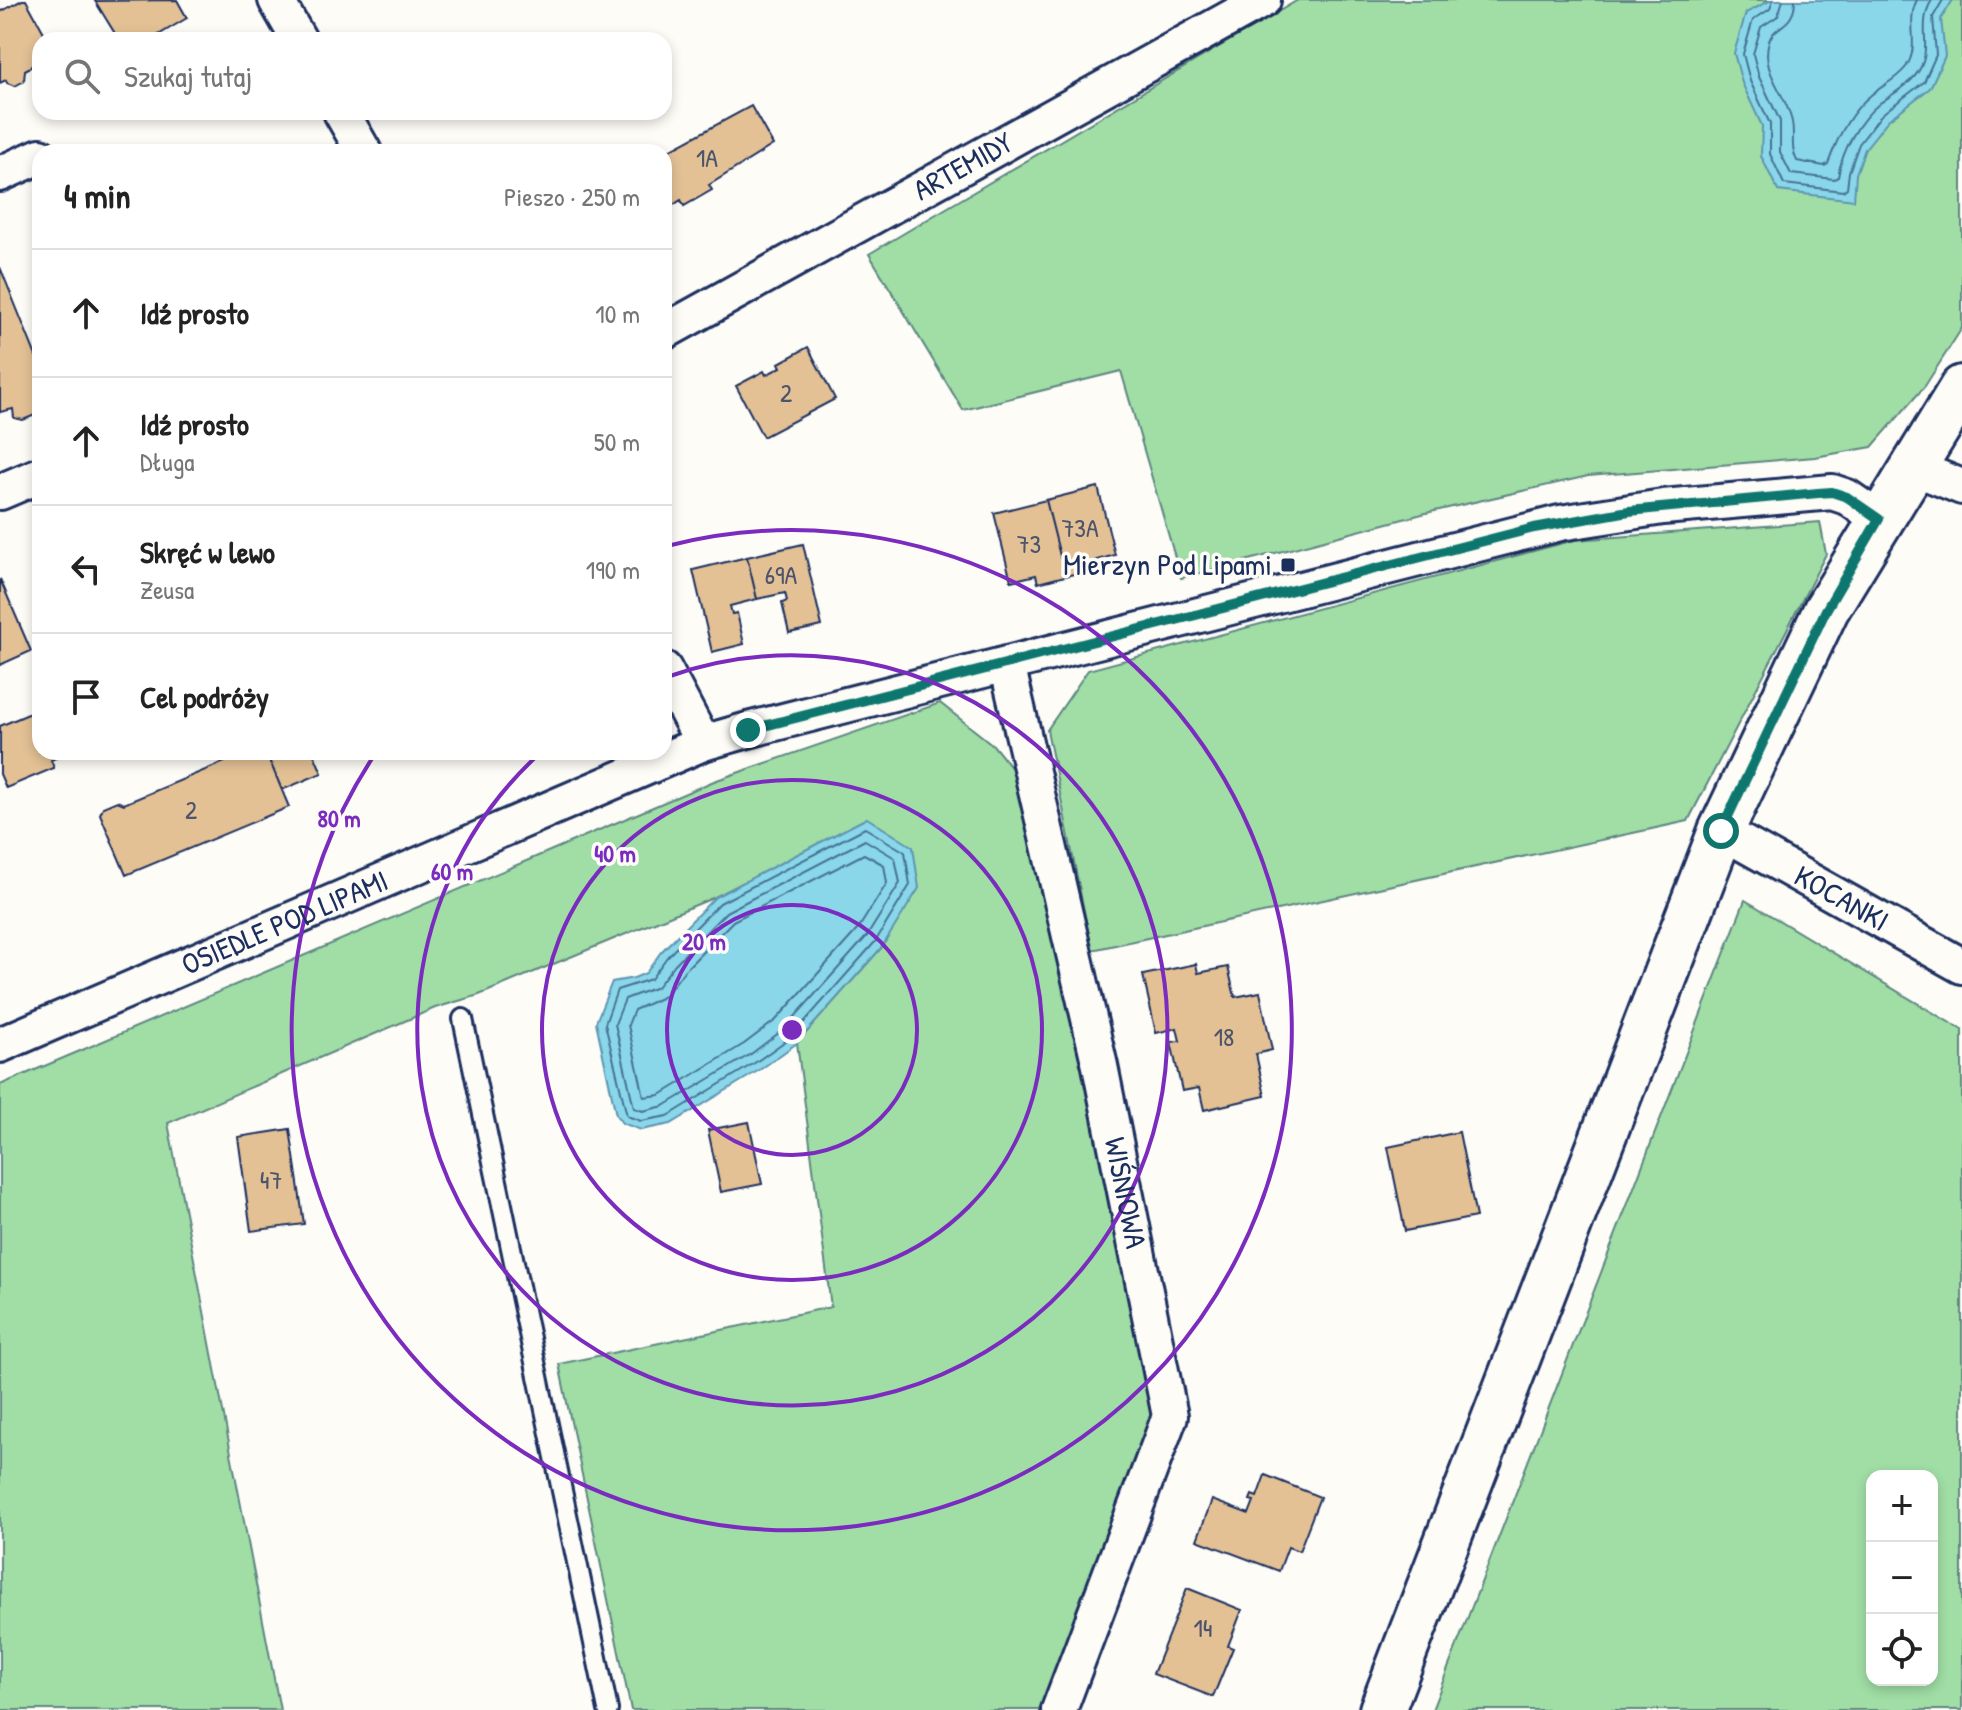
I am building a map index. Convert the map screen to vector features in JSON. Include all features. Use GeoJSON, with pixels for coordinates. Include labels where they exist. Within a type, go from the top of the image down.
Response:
{"type":"FeatureCollection","features":[{"type":"Feature","properties":{"kind":"street"},"geometry":{"type":"LineString","coordinates":[[276,0],[294,32]]}},
{"type":"Feature","properties":{"kind":"street","name":"ARTEMIDY"},"geometry":{"type":"LineString","coordinates":[[672,328],[1263,0]]}},
{"type":"Feature","properties":{"kind":"street"},"geometry":{"type":"LineString","coordinates":[[346,120],[359,144]]}},
{"type":"Feature","properties":{"kind":"street"},"geometry":{"type":"LineString","coordinates":[[0,174],[32,160]]}},
{"type":"Feature","properties":{"kind":"street"},"geometry":{"type":"LineString","coordinates":[[1382,1710],[1746,773],[1826,610],[1962,388]]}},
{"type":"Feature","properties":{"kind":"street"},"geometry":{"type":"LineString","coordinates":[[1912,467],[1962,487]]}},
{"type":"Feature","properties":{"kind":"street"},"geometry":{"type":"LineString","coordinates":[[0,492],[32,478]]}},
{"type":"Feature","properties":{"kind":"street","name":"OSIEDLE POD LIPAMI"},"geometry":{"type":"LineString","coordinates":[[672,756],[703,743],[1534,528],[1678,505],[1832,492],[1847,497],[1879,519]]}},
{"type":"Feature","properties":{"kind":"street","name":"WIŚNIOWA"},"geometry":{"type":"LineString","coordinates":[[1007,664],[1100,1066],[1170,1416],[1059,1710]]}},
{"type":"Feature","properties":{"kind":"street"},"geometry":{"type":"LineString","coordinates":[[672,684],[703,743]]}},
{"type":"Feature","properties":{"kind":"street","name":"OSIEDLE POD LIPAMI"},"geometry":{"type":"LineString","coordinates":[[0,1045],[663,760]]}},
{"type":"Feature","properties":{"kind":"street","name":"KOCANKI"},"geometry":{"type":"LineString","coordinates":[[1721,831],[1962,966]]}},
{"type":"Feature","properties":{"kind":"lane"},"geometry":{"type":"LineString","coordinates":[[463,1019],[608,1710]]}},
{"type":"Feature","properties":{"kind":"green space"},"geometry":{"type":"Polygon","coordinates":[[[1298,0],[1962,0],[1962,328],[1925,386],[1872,447],[1815,457],[1588,476],[1426,513],[1181,578],[1121,371],[963,410],[869,254],[1298,0]]]}},
{"type":"Feature","properties":{"kind":"green space"},"geometry":{"type":"Polygon","coordinates":[[[1820,522],[1826,554],[1688,821],[1092,950],[1047,730],[1088,670],[1575,540],[1820,522]]]}},
{"type":"Feature","properties":{"kind":"green space"},"geometry":{"type":"Polygon","coordinates":[[[940,703],[993,745],[1034,796],[1157,1415],[1039,1710],[631,1710],[559,1364],[831,1307],[797,1043],[882,947],[746,881],[715,897],[479,995],[435,1008],[168,1123],[280,1710],[0,1710],[0,1085],[714,781],[940,703]]]}},
{"type":"Feature","properties":{"kind":"green space"},"geometry":{"type":"Polygon","coordinates":[[[1745,900],[1962,1030],[1962,1710],[1432,1710],[1745,900]]]}},
{"type":"Feature","properties":{"kind":"water"},"geometry":{"type":"Polygon","coordinates":[[[1771,0],[1953,0],[1941,19],[1945,56],[1930,88],[1888,120],[1865,149],[1856,174],[1854,200],[1778,191],[1761,156],[1762,126],[1742,83],[1734,53],[1746,13],[1771,0]]]}},
{"type":"Feature","properties":{"kind":"water"},"geometry":{"type":"Polygon","coordinates":[[[867,818],[913,847],[919,888],[882,947],[797,1043],[761,1069],[671,1124],[641,1130],[622,1123],[616,1115],[596,1022],[612,982],[646,973],[661,952],[715,897],[867,818]]]}},
{"type":"Feature","properties":{"kind":"building"},"geometry":{"type":"Polygon","coordinates":[[[26,0],[44,32],[32,32],[32,66],[25,70],[24,81],[15,86],[6,80],[0,83],[0,12],[26,0]]]}},
{"type":"Feature","properties":{"kind":"building"},"geometry":{"type":"Polygon","coordinates":[[[177,0],[187,18],[163,32],[114,32],[95,1],[177,0]]]}},
{"type":"Feature","properties":{"kind":"building"},"geometry":{"type":"Polygon","coordinates":[[[751,106],[773,145],[709,185],[712,190],[684,206],[681,200],[672,206],[672,149],[751,106]]]}},
{"type":"Feature","properties":{"kind":"building"},"geometry":{"type":"Polygon","coordinates":[[[0,267],[32,346],[32,416],[23,420],[14,418],[13,409],[0,412],[0,267]]]}},
{"type":"Feature","properties":{"kind":"building"},"geometry":{"type":"Polygon","coordinates":[[[808,347],[835,399],[763,437],[736,386],[764,371],[766,375],[781,367],[779,363],[808,347]]]}},
{"type":"Feature","properties":{"kind":"building"},"geometry":{"type":"Polygon","coordinates":[[[1098,487],[1115,555],[1090,562],[1092,570],[1065,576],[1046,500],[1098,487]]]}},
{"type":"Feature","properties":{"kind":"building"},"geometry":{"type":"Polygon","coordinates":[[[1046,500],[1065,576],[1038,583],[1036,575],[1011,581],[994,513],[1046,500]]]}},
{"type":"Feature","properties":{"kind":"building"},"geometry":{"type":"Polygon","coordinates":[[[803,544],[822,626],[789,633],[782,603],[787,601],[785,593],[757,599],[747,557],[803,544]]]}},
{"type":"Feature","properties":{"kind":"building"},"geometry":{"type":"Polygon","coordinates":[[[747,557],[757,599],[730,606],[732,614],[737,613],[744,644],[712,652],[693,570],[747,557]]]}},
{"type":"Feature","properties":{"kind":"building"},"geometry":{"type":"Polygon","coordinates":[[[0,579],[31,651],[0,665],[0,579]]]}},
{"type":"Feature","properties":{"kind":"building"},"geometry":{"type":"Polygon","coordinates":[[[32,712],[32,760],[51,760],[54,768],[6,788],[0,774],[0,726],[32,712]]]}},
{"type":"Feature","properties":{"kind":"building"},"geometry":{"type":"Polygon","coordinates":[[[229,760],[269,760],[289,807],[126,875],[100,814],[103,807],[117,801],[124,804],[229,760]]]}},
{"type":"Feature","properties":{"kind":"building"},"geometry":{"type":"Polygon","coordinates":[[[269,760],[316,760],[322,773],[282,790],[269,760]]]}},
{"type":"Feature","properties":{"kind":"building"},"geometry":{"type":"Polygon","coordinates":[[[1196,964],[1198,973],[1228,967],[1235,997],[1260,992],[1272,1050],[1256,1054],[1265,1096],[1204,1110],[1199,1088],[1182,1091],[1171,1042],[1180,1041],[1177,1028],[1156,1033],[1143,975],[1196,964]]]}},
{"type":"Feature","properties":{"kind":"building"},"geometry":{"type":"Polygon","coordinates":[[[749,1122],[762,1184],[721,1192],[708,1130],[749,1122]]]}},
{"type":"Feature","properties":{"kind":"building"},"geometry":{"type":"Polygon","coordinates":[[[290,1129],[304,1224],[251,1231],[238,1137],[290,1129]]]}},
{"type":"Feature","properties":{"kind":"building"},"geometry":{"type":"Polygon","coordinates":[[[1459,1132],[1476,1217],[1405,1231],[1388,1147],[1459,1132]]]}},
{"type":"Feature","properties":{"kind":"building"},"geometry":{"type":"Polygon","coordinates":[[[1265,1475],[1320,1497],[1299,1551],[1288,1547],[1279,1571],[1197,1540],[1212,1500],[1249,1514],[1254,1501],[1250,1500],[1252,1495],[1257,1497],[1265,1475]]]}},
{"type":"Feature","properties":{"kind":"building"},"geometry":{"type":"Polygon","coordinates":[[[1187,1588],[1242,1610],[1228,1646],[1233,1648],[1213,1697],[1153,1674],[1187,1588]]]}},
{"type":"Feature","properties":{"kind":"place","name":"Mierzyn Pod Lipami"},"geometry":{"type":"Point","coordinates":[1288,565]}},
{"type":"Feature","properties":{"kind":"route"},"geometry":{"type":"LineString","coordinates":[[748,730],[1534,528],[1663,507],[1818,493],[1841,494],[1879,519],[1826,610],[1721,831]]}}]}
